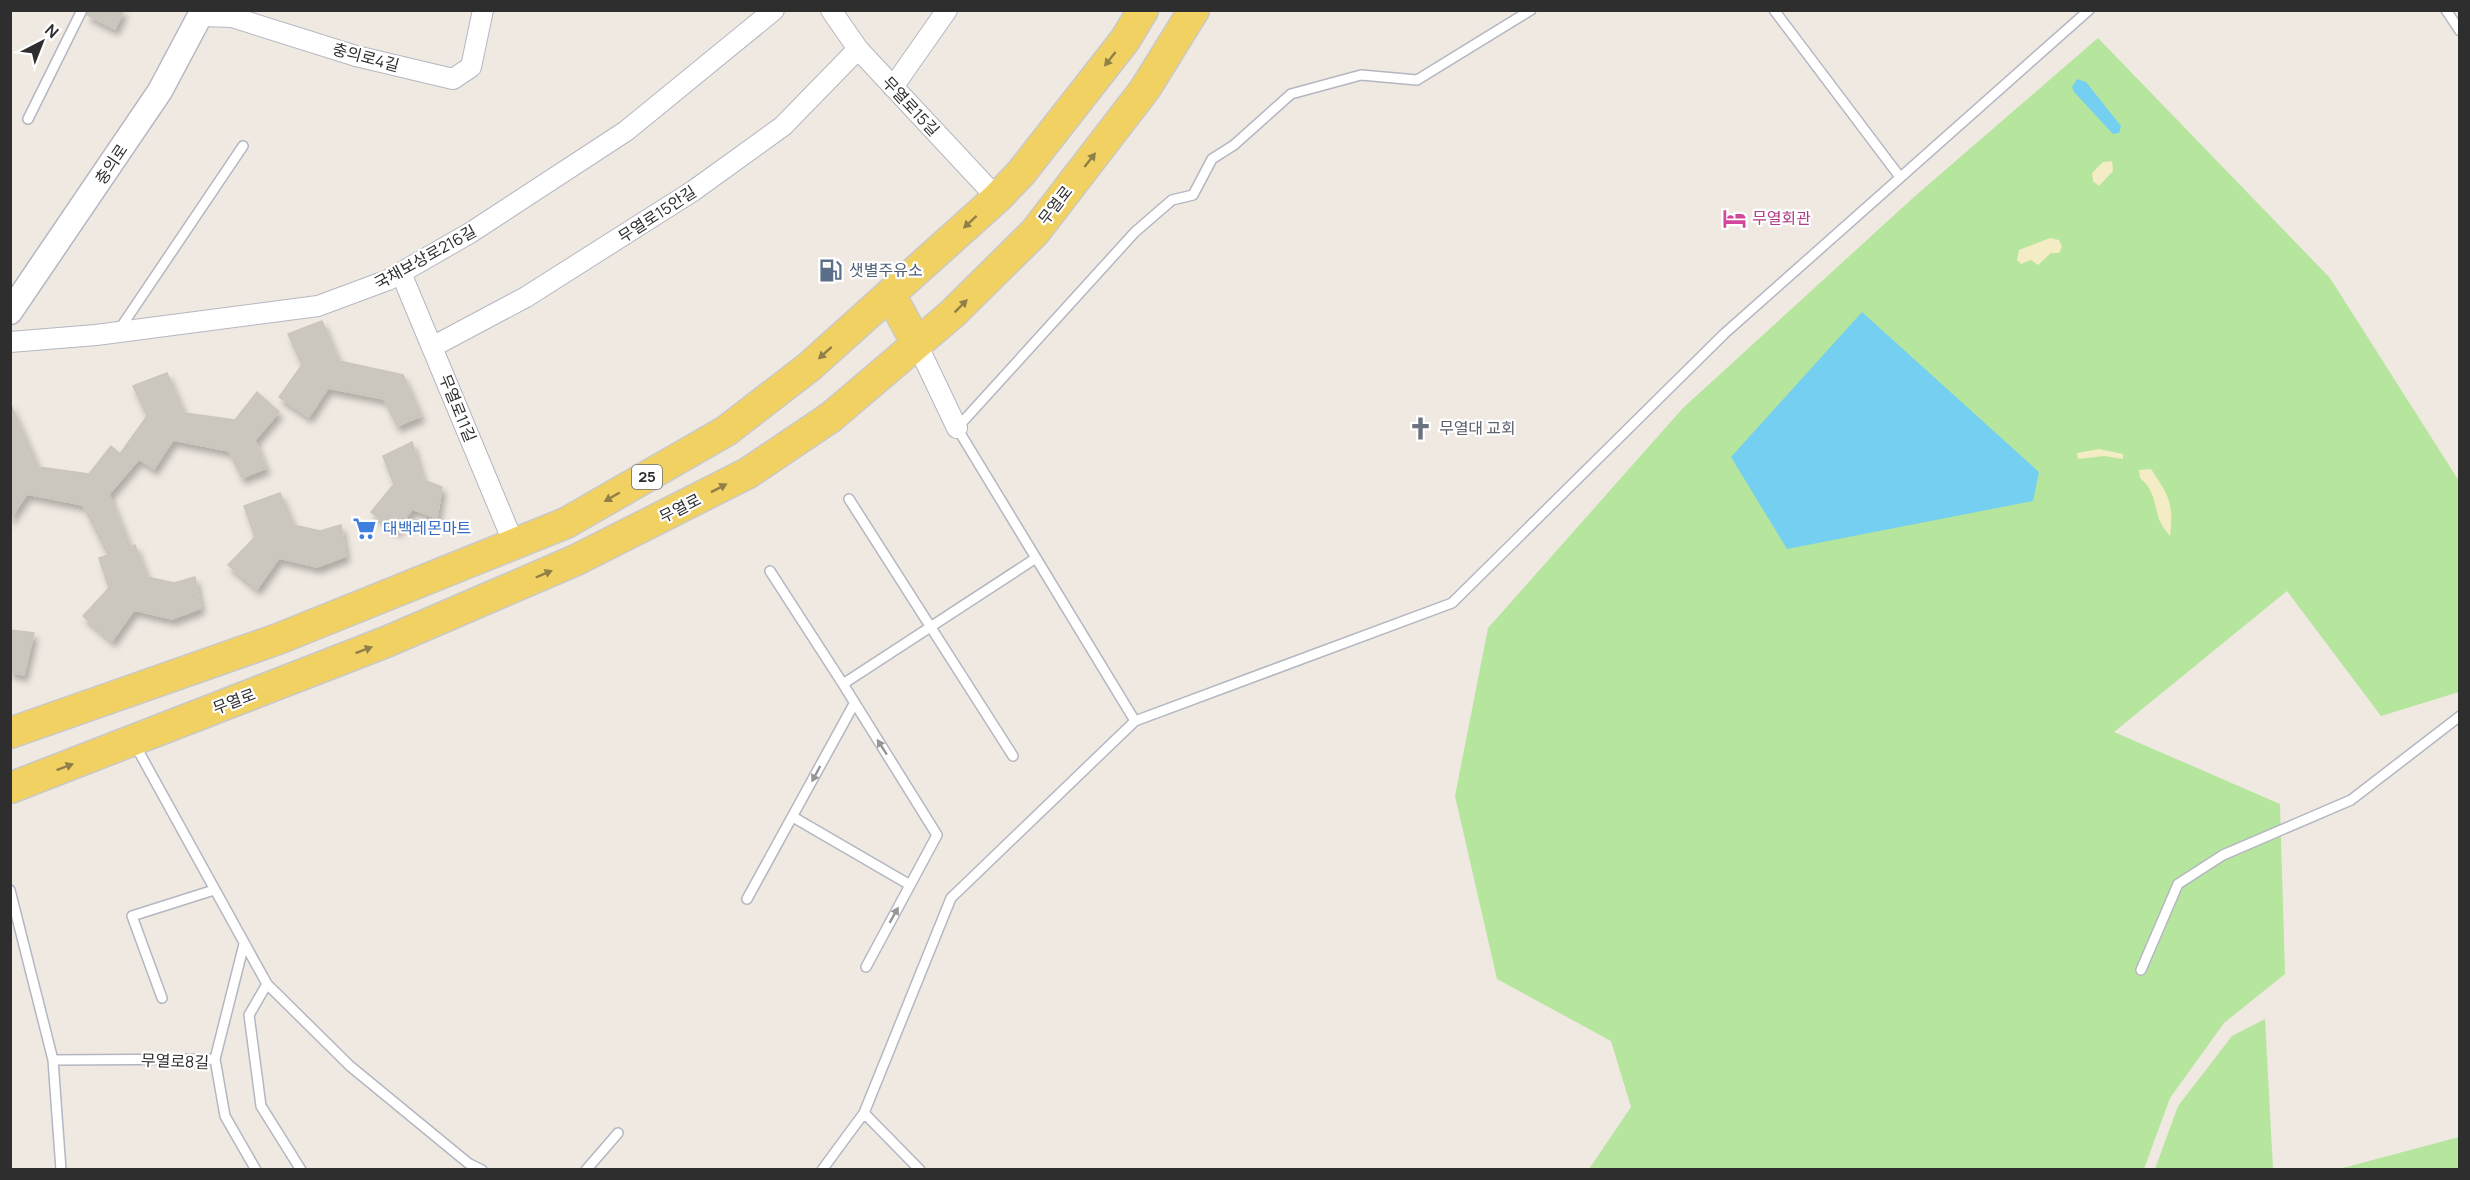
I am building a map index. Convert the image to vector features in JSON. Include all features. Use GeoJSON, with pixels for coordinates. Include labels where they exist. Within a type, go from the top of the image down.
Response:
{"type":"FeatureCollection","features":[{"type":"Feature","properties":{"kind":"main road","name":"25"},"geometry":{"type":"LineString","coordinates":[[10,733],[296,632],[566,523],[726,431],[809,367],[997,198],[1021,173],[1104,67],[1143,10]]}},
{"type":"Feature","properties":{"kind":"main road","name":"무열로"},"geometry":{"type":"LineString","coordinates":[[10,788],[386,642],[576,560],[748,473],[831,417],[952,314],[1035,232],[1145,89],[1194,10]]}},
{"type":"Feature","properties":{"kind":"main road"},"geometry":{"type":"LineString","coordinates":[[890,294],[917,344]]}},
{"type":"Feature","properties":{"kind":"main road"},"geometry":{"type":"LineString","coordinates":[[261,691],[283,672],[320,650],[327,639],[323,632],[296,632]]}},
{"type":"Feature","properties":{"kind":"street","name":"충의로4길"},"geometry":{"type":"LineString","coordinates":[[200,12],[232,17],[356,56],[453,80],[471,67],[483,10]]}},
{"type":"Feature","properties":{"kind":"street","name":"국채보상로216길"},"geometry":{"type":"LineString","coordinates":[[10,342],[118,332],[318,306],[401,273],[470,233],[626,131],[774,10]]}},
{"type":"Feature","properties":{"kind":"street","name":"무열로15길"},"geometry":{"type":"LineString","coordinates":[[831,10],[858,49],[997,198]]}},
{"type":"Feature","properties":{"kind":"street"},"geometry":{"type":"LineString","coordinates":[[893,87],[947,10]]}},
{"type":"Feature","properties":{"kind":"street","name":"충의로"},"geometry":{"type":"LineString","coordinates":[[10,312],[160,91],[200,12]]}},
{"type":"Feature","properties":{"kind":"street","name":"무열로15안길"},"geometry":{"type":"LineString","coordinates":[[432,347],[526,297],[693,191],[783,126],[858,49]]}},
{"type":"Feature","properties":{"kind":"street","name":"무열로11길"},"geometry":{"type":"LineString","coordinates":[[401,273],[514,544]]}},
{"type":"Feature","properties":{"kind":"street"},"geometry":{"type":"LineString","coordinates":[[917,344],[957,428]]}},
{"type":"Feature","properties":{"kind":"lane"},"geometry":{"type":"LineString","coordinates":[[28,119],[82,10]]}},
{"type":"Feature","properties":{"kind":"lane"},"geometry":{"type":"LineString","coordinates":[[1135,721],[957,428],[1135,232],[1172,200],[1193,195],[1212,159],[1234,145],[1291,94],[1361,75],[1418,80],[1532,10]]}},
{"type":"Feature","properties":{"kind":"lane"},"geometry":{"type":"LineString","coordinates":[[1774,10],[1900,177]]}},
{"type":"Feature","properties":{"kind":"lane"},"geometry":{"type":"LineString","coordinates":[[822,1170],[864,1113],[951,898],[1135,721],[1452,603],[1724,334],[2089,10]]}},
{"type":"Feature","properties":{"kind":"lane"},"geometry":{"type":"LineString","coordinates":[[2446,10],[2460,31]]}},
{"type":"Feature","properties":{"kind":"lane"},"geometry":{"type":"LineString","coordinates":[[118,332],[243,146]]}},
{"type":"Feature","properties":{"kind":"lane"},"geometry":{"type":"LineString","coordinates":[[849,499],[1013,756]]}},
{"type":"Feature","properties":{"kind":"lane"},"geometry":{"type":"LineString","coordinates":[[843,684],[1036,558]]}},
{"type":"Feature","properties":{"kind":"lane"},"geometry":{"type":"LineString","coordinates":[[770,571],[938,834],[866,967]]}},
{"type":"Feature","properties":{"kind":"lane"},"geometry":{"type":"LineString","coordinates":[[747,899],[854,704]]}},
{"type":"Feature","properties":{"kind":"lane"},"geometry":{"type":"LineString","coordinates":[[2141,970],[2178,884],[2223,855],[2351,800],[2460,716]]}},
{"type":"Feature","properties":{"kind":"lane"},"geometry":{"type":"LineString","coordinates":[[133,741],[267,984],[350,1066],[470,1166],[482,1170]]}},
{"type":"Feature","properties":{"kind":"lane"},"geometry":{"type":"LineString","coordinates":[[793,818],[910,885]]}},
{"type":"Feature","properties":{"kind":"lane"},"geometry":{"type":"LineString","coordinates":[[10,890],[53,1060],[61,1170]]}},
{"type":"Feature","properties":{"kind":"lane"},"geometry":{"type":"LineString","coordinates":[[162,998],[132,916],[214,890]]}},
{"type":"Feature","properties":{"kind":"lane"},"geometry":{"type":"LineString","coordinates":[[215,1059],[244,944]]}},
{"type":"Feature","properties":{"kind":"lane"},"geometry":{"type":"LineString","coordinates":[[267,984],[249,1015],[261,1106],[301,1170]]}},
{"type":"Feature","properties":{"kind":"lane","name":"무열로8길"},"geometry":{"type":"LineString","coordinates":[[53,1060],[215,1059],[225,1116],[256,1170]]}},
{"type":"Feature","properties":{"kind":"lane"},"geometry":{"type":"LineString","coordinates":[[864,1113],[920,1170]]}},
{"type":"Feature","properties":{"kind":"lane"},"geometry":{"type":"LineString","coordinates":[[586,1170],[618,1133]]}},
{"type":"Feature","properties":{"kind":"green space"},"geometry":{"type":"Polygon","coordinates":[[[2098,38],[2330,278],[2459,481],[2459,692],[2381,716],[2287,591],[2114,732],[2280,804],[2285,974],[2224,1023],[2170,1098],[2144,1169],[1589,1169],[1631,1107],[1611,1041],[1497,979],[1455,796],[1488,628],[1683,408],[1914,197],[2098,38]]]}},
{"type":"Feature","properties":{"kind":"green space"},"geometry":{"type":"Polygon","coordinates":[[[2265,1019],[2273,1169],[2155,1169],[2178,1106],[2232,1036],[2265,1019]]]}},
{"type":"Feature","properties":{"kind":"green space"},"geometry":{"type":"Polygon","coordinates":[[[2459,1137],[2459,1169],[2339,1169],[2459,1137]]]}},
{"type":"Feature","properties":{"kind":"sand"},"geometry":{"type":"Polygon","coordinates":[[[2112,161],[2113,171],[2099,186],[2093,181],[2092,173],[2103,162],[2112,161]]]}},
{"type":"Feature","properties":{"kind":"sand"},"geometry":{"type":"Polygon","coordinates":[[[2050,238],[2059,240],[2062,247],[2059,253],[2051,253],[2038,265],[2031,260],[2021,264],[2017,260],[2019,250],[2050,238]]]}},
{"type":"Feature","properties":{"kind":"sand"},"geometry":{"type":"Polygon","coordinates":[[[2099,449],[2123,454],[2123,459],[2104,456],[2078,459],[2077,453],[2099,449]]]}},
{"type":"Feature","properties":{"kind":"sand"},"geometry":{"type":"Polygon","coordinates":[[[2151,469],[2169,500],[2170,536],[2160,521],[2151,492],[2140,478],[2139,470],[2151,469]]]}},
{"type":"Feature","properties":{"kind":"water"},"geometry":{"type":"Polygon","coordinates":[[[2077,79],[2086,82],[2121,126],[2119,133],[2113,134],[2074,92],[2072,87],[2077,79]]]}},
{"type":"Feature","properties":{"kind":"water"},"geometry":{"type":"Polygon","coordinates":[[[1862,312],[2039,472],[2033,501],[1787,549],[1731,457],[1862,312]]]}},
{"type":"Feature","properties":{"kind":"building"},"geometry":{"type":"Polygon","coordinates":[[[89,10],[124,10],[115,29],[87,15],[89,10]]]}},
{"type":"Feature","properties":{"kind":"building"},"geometry":{"type":"Polygon","coordinates":[[[322,321],[339,361],[403,375],[421,416],[397,426],[384,399],[328,388],[309,417],[279,397],[302,365],[288,334],[322,321]]]}},
{"type":"Feature","properties":{"kind":"building"},"geometry":{"type":"Polygon","coordinates":[[[167,373],[184,413],[235,420],[257,392],[279,412],[255,440],[266,468],[242,478],[229,451],[173,440],[154,469],[139,459],[109,494],[130,547],[135,545],[147,577],[174,583],[195,577],[201,608],[172,619],[134,610],[112,641],[83,616],[109,588],[99,558],[108,555],[83,505],[27,494],[10,519],[10,403],[38,467],[89,474],[111,446],[120,454],[147,416],[133,386],[167,373]]]}},
{"type":"Feature","properties":{"kind":"building"},"geometry":{"type":"Polygon","coordinates":[[[412,442],[423,480],[442,487],[437,518],[412,509],[397,531],[371,512],[394,484],[383,456],[412,442]]]}},
{"type":"Feature","properties":{"kind":"building"},"geometry":{"type":"Polygon","coordinates":[[[280,493],[293,525],[320,531],[341,525],[346,556],[317,567],[279,558],[257,589],[228,565],[255,537],[244,506],[280,493]]]}},
{"type":"Feature","properties":{"kind":"building"},"geometry":{"type":"Polygon","coordinates":[[[10,630],[34,633],[24,675],[10,672],[10,630]]]}},
{"type":"Feature","properties":{"kind":"place","name":"무열회관"},"geometry":{"type":"Point","coordinates":[1734,218]}},
{"type":"Feature","properties":{"kind":"place","name":"샛별주유소"},"geometry":{"type":"Point","coordinates":[831,270]}},
{"type":"Feature","properties":{"kind":"place","name":"무열대 교회"},"geometry":{"type":"Point","coordinates":[1421,428]}},
{"type":"Feature","properties":{"kind":"place","name":"대백레몬마트"},"geometry":{"type":"Point","coordinates":[365,528]}}]}
